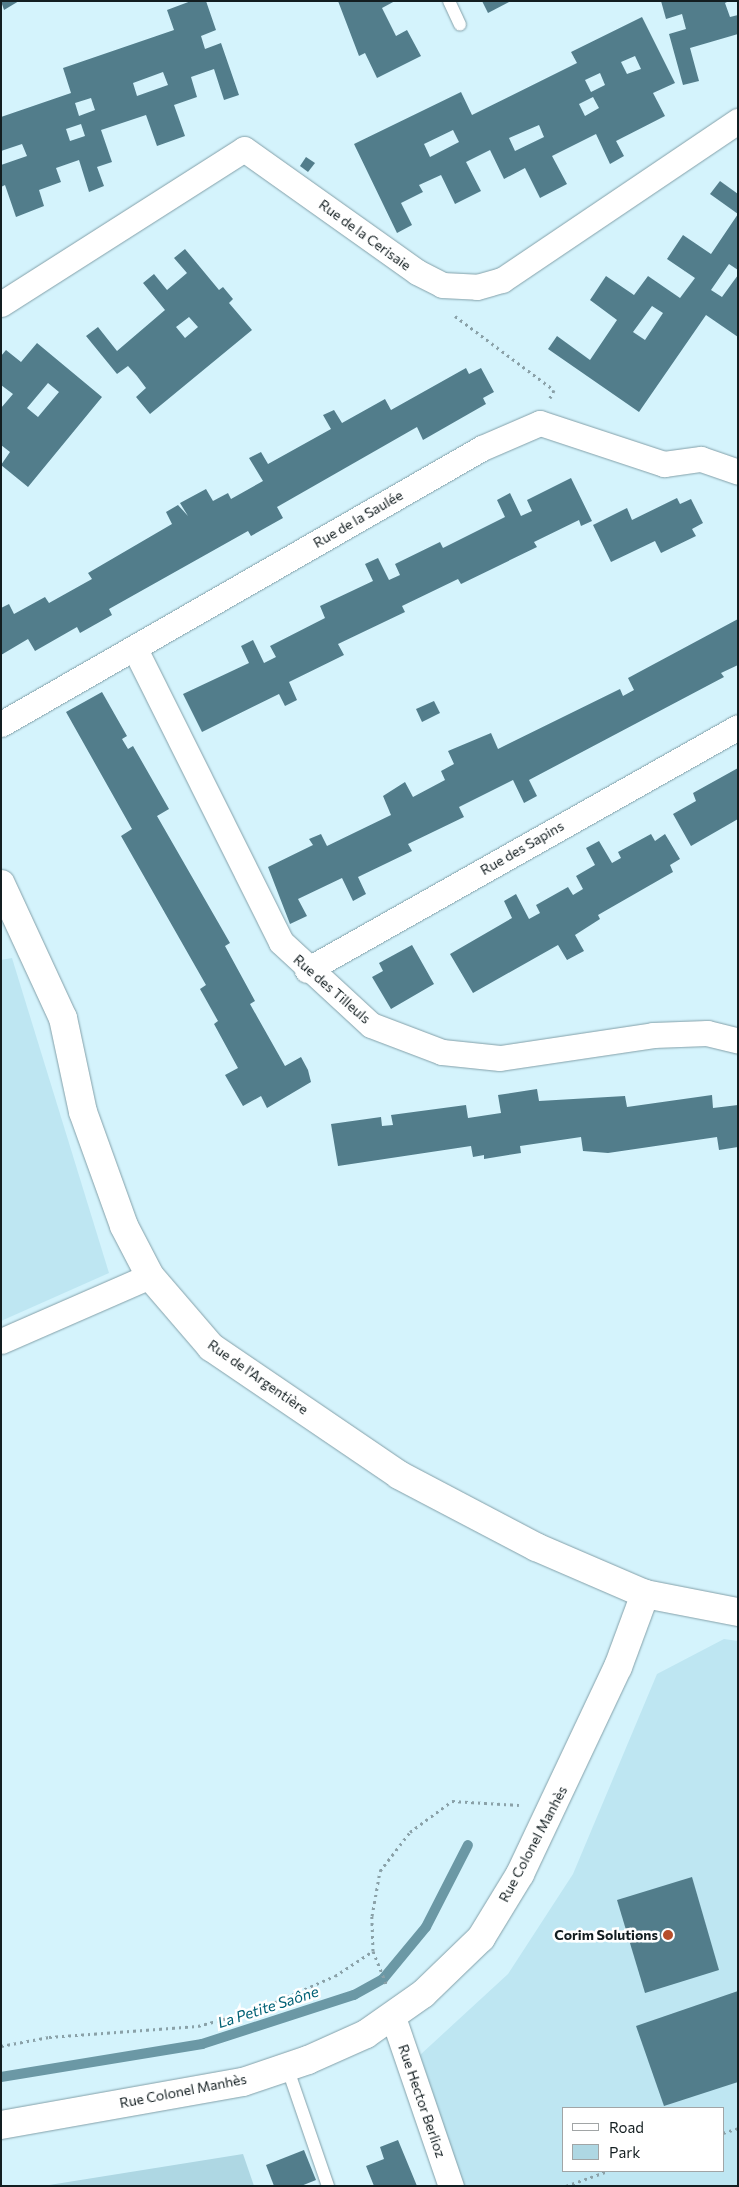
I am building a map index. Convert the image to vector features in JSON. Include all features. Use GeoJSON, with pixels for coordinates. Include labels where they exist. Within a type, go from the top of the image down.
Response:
{"type":"FeatureCollection","features":[{"type":"Feature","properties":{"kind":"main road","name":"Rue de l'Argentière"},"geometry":{"type":"LineString","coordinates":[[1,884],[63,1018],[83,1112],[124,1226],[150,1276],[211,1346],[399,1475],[536,1547],[645,1594],[738,1612]]}},
{"type":"Feature","properties":{"kind":"main road","name":"Rue Colonel Manhès"},"geometry":{"type":"LineString","coordinates":[[1,2125],[243,2082],[287,2067],[366,2034],[393,2017],[481,1938],[552,1810],[618,1667],[645,1594]]}},
{"type":"Feature","properties":{"kind":"street"},"geometry":{"type":"LineString","coordinates":[[442,285],[477,287],[502,280],[738,122]]}},
{"type":"Feature","properties":{"kind":"street","name":"Rue de la Cerisaie"},"geometry":{"type":"LineString","coordinates":[[1,304],[244,149],[442,285]]}},
{"type":"Feature","properties":{"kind":"street"},"geometry":{"type":"LineString","coordinates":[[540,423],[664,464],[701,459],[737,472]]}},
{"type":"Feature","properties":{"kind":"street","name":"Rue de la Saulée"},"geometry":{"type":"LineString","coordinates":[[1,724],[135,649],[482,448],[540,423]]}},
{"type":"Feature","properties":{"kind":"street","name":"Rue des Tilleuls"},"geometry":{"type":"LineString","coordinates":[[135,649],[281,942],[307,970],[371,1025],[442,1052],[500,1058],[653,1035],[707,1033],[738,1042]]}},
{"type":"Feature","properties":{"kind":"street","name":"Rue des Sapins"},"geometry":{"type":"LineString","coordinates":[[307,970],[738,726]]}},
{"type":"Feature","properties":{"kind":"street"},"geometry":{"type":"LineString","coordinates":[[1,1341],[150,1276]]}},
{"type":"Feature","properties":{"kind":"street","name":"Rue Hector Berlioz"},"geometry":{"type":"LineString","coordinates":[[393,2017],[451,2186]]}},
{"type":"Feature","properties":{"kind":"lane"},"geometry":{"type":"LineString","coordinates":[[449,1],[460,25]]}},
{"type":"Feature","properties":{"kind":"lane"},"geometry":{"type":"LineString","coordinates":[[287,2067],[328,2186]]}},
{"type":"Feature","properties":{"kind":"path"},"geometry":{"type":"LineString","coordinates":[[442,285],[441,305],[554,390],[540,423]]}},
{"type":"Feature","properties":{"kind":"path"},"geometry":{"type":"LineString","coordinates":[[1,2046],[49,2037],[198,2026],[258,2010],[335,1976],[372,1951],[372,1916],[380,1870],[410,1832],[452,1801],[515,1807],[530,1800],[552,1810]]}},
{"type":"Feature","properties":{"kind":"path"},"geometry":{"type":"LineString","coordinates":[[724,2133],[738,2128]]}},
{"type":"Feature","properties":{"kind":"path"},"geometry":{"type":"LineString","coordinates":[[566,2186],[605,2172]]}},
{"type":"Feature","properties":{"kind":"shaded area"},"geometry":{"type":"Polygon","coordinates":[[[12,958],[109,1273],[1,1321],[1,960],[12,958]]]}},
{"type":"Feature","properties":{"kind":"shaded area"},"geometry":{"type":"Polygon","coordinates":[[[724,1639],[738,1641],[738,2186],[464,2186],[420,2055],[508,1974],[573,1874],[657,1674],[724,1639]]]}},
{"type":"Feature","properties":{"kind":"green space"},"geometry":{"type":"Polygon","coordinates":[[[243,2154],[254,2186],[43,2186],[243,2154]]]}},
{"type":"Feature","properties":{"kind":"building"},"geometry":{"type":"Polygon","coordinates":[[[1,1],[19,1],[4,10],[1,1]]]}},
{"type":"Feature","properties":{"kind":"building"},"geometry":{"type":"Polygon","coordinates":[[[191,1],[206,1],[216,30],[201,36],[205,49],[221,43],[239,95],[224,100],[214,69],[191,77],[197,97],[174,105],[185,136],[157,146],[146,115],[101,130],[112,162],[97,167],[104,186],[89,192],[79,160],[56,168],[61,182],[39,190],[44,206],[16,217],[5,185],[1,187],[1,165],[27,156],[22,144],[1,151],[1,117],[71,93],[63,68],[174,30],[167,10],[191,1]],[[163,72],[133,83],[137,96],[168,85],[163,72]],[[91,98],[75,103],[79,116],[95,110],[91,98]],[[81,124],[66,129],[70,141],[85,136],[81,124]]]}},
{"type":"Feature","properties":{"kind":"building"},"geometry":{"type":"Polygon","coordinates":[[[338,1],[395,1],[382,8],[396,36],[407,30],[421,56],[377,78],[365,53],[359,56],[338,1]]]}},
{"type":"Feature","properties":{"kind":"building"},"geometry":{"type":"Polygon","coordinates":[[[482,1],[511,1],[488,13],[482,1]]]}},
{"type":"Feature","properties":{"kind":"building"},"geometry":{"type":"Polygon","coordinates":[[[661,1],[729,1],[725,3],[730,17],[738,15],[738,34],[690,48],[699,81],[683,85],[669,34],[686,29],[682,14],[666,19],[661,1]]]}},
{"type":"Feature","properties":{"kind":"building"},"geometry":{"type":"Polygon","coordinates":[[[642,17],[675,83],[653,93],[665,116],[616,141],[624,156],[610,164],[596,134],[552,156],[567,184],[540,198],[525,168],[504,179],[490,150],[466,162],[481,191],[455,204],[441,175],[419,185],[423,192],[401,203],[412,225],[397,233],[354,144],[461,92],[472,115],[577,63],[571,52],[642,17]],[[635,56],[621,62],[627,74],[641,69],[635,56]],[[600,73],[585,80],[591,92],[605,85],[600,73]],[[593,97],[579,104],[585,116],[599,108],[593,97]],[[539,125],[509,138],[515,151],[544,137],[539,125]],[[453,130],[424,144],[430,157],[459,142],[453,130]]]}},
{"type":"Feature","properties":{"kind":"building"},"geometry":{"type":"Polygon","coordinates":[[[306,157],[315,163],[308,172],[300,166],[306,157]]]}},
{"type":"Feature","properties":{"kind":"building"},"geometry":{"type":"Polygon","coordinates":[[[720,181],[738,194],[738,214],[710,194],[720,181]]]}},
{"type":"Feature","properties":{"kind":"building"},"geometry":{"type":"Polygon","coordinates":[[[738,214],[738,270],[729,264],[711,290],[722,297],[738,275],[738,337],[706,315],[639,412],[548,349],[557,336],[590,360],[617,320],[590,300],[606,276],[634,295],[648,276],[680,298],[695,278],[667,259],[683,235],[711,254],[738,214]],[[652,306],[633,332],[645,340],[663,313],[652,306]]]}},
{"type":"Feature","properties":{"kind":"building"},"geometry":{"type":"Polygon","coordinates":[[[185,249],[219,290],[223,287],[233,299],[229,303],[252,330],[150,414],[136,397],[146,388],[137,376],[128,366],[117,374],[86,336],[98,327],[117,351],[165,310],[143,283],[154,274],[167,290],[187,273],[174,258],[185,249]],[[189,317],[176,327],[185,338],[198,327],[189,317]]]}},
{"type":"Feature","properties":{"kind":"building"},"geometry":{"type":"Polygon","coordinates":[[[37,343],[102,397],[28,487],[1,465],[10,452],[1,445],[1,408],[13,394],[1,385],[1,356],[6,350],[21,362],[37,343]],[[48,383],[27,408],[38,417],[59,392],[48,383]]]}},
{"type":"Feature","properties":{"kind":"building"},"geometry":{"type":"Polygon","coordinates":[[[466,368],[469,374],[481,368],[494,392],[483,398],[486,404],[423,440],[417,427],[277,507],[283,518],[251,536],[248,531],[109,609],[112,615],[80,633],[77,627],[35,651],[28,639],[1,655],[1,608],[9,604],[14,614],[45,597],[49,603],[92,579],[88,573],[172,524],[166,512],[178,505],[188,516],[180,503],[206,489],[213,501],[228,493],[231,499],[263,481],[249,458],[261,452],[268,464],[331,429],[323,415],[334,410],[342,423],[385,399],[391,410],[466,368]]]}},
{"type":"Feature","properties":{"kind":"building"},"geometry":{"type":"Polygon","coordinates":[[[571,478],[592,521],[581,526],[579,520],[534,542],[537,547],[461,584],[458,579],[402,606],[405,612],[338,644],[344,655],[289,682],[297,700],[285,706],[279,694],[202,732],[183,694],[249,663],[241,646],[253,640],[264,663],[276,657],[270,646],[325,618],[320,606],[373,581],[365,564],[378,558],[389,580],[400,575],[395,564],[440,542],[443,548],[505,517],[497,500],[510,493],[521,516],[532,511],[527,500],[571,478]]]}},
{"type":"Feature","properties":{"kind":"building"},"geometry":{"type":"Polygon","coordinates":[[[677,498],[680,504],[691,499],[703,523],[692,529],[696,536],[661,553],[655,541],[611,562],[593,525],[627,508],[632,520],[677,498]]]}},
{"type":"Feature","properties":{"kind":"building"},"geometry":{"type":"Polygon","coordinates":[[[738,619],[738,665],[721,673],[724,677],[529,780],[537,796],[524,803],[513,780],[459,807],[464,817],[408,844],[412,851],[358,877],[366,894],[353,901],[342,878],[298,899],[307,916],[290,924],[268,867],[313,845],[309,839],[321,834],[327,846],[391,815],[383,796],[405,782],[413,797],[445,780],[441,771],[454,764],[448,751],[491,733],[498,749],[620,689],[623,696],[634,690],[628,678],[738,619]]]}},
{"type":"Feature","properties":{"kind":"building"},"geometry":{"type":"Polygon","coordinates":[[[102,692],[127,736],[122,739],[128,749],[133,746],[169,809],[157,816],[230,943],[225,946],[255,1001],[250,1004],[285,1066],[301,1057],[308,1070],[311,1082],[267,1108],[261,1096],[243,1106],[225,1075],[238,1068],[214,1024],[218,1021],[200,989],[206,985],[121,836],[132,829],[66,712],[102,692]]]}},
{"type":"Feature","properties":{"kind":"building"},"geometry":{"type":"Polygon","coordinates":[[[434,701],[440,713],[422,722],[416,709],[434,701]]]}},
{"type":"Feature","properties":{"kind":"building"},"geometry":{"type":"Polygon","coordinates":[[[738,768],[738,819],[691,846],[673,814],[696,801],[693,793],[738,768]]]}},
{"type":"Feature","properties":{"kind":"building"},"geometry":{"type":"Polygon","coordinates":[[[651,834],[655,841],[665,834],[680,859],[670,865],[673,872],[598,915],[600,919],[575,935],[584,951],[567,960],[558,945],[473,993],[450,954],[512,918],[504,901],[516,894],[529,919],[540,913],[536,905],[568,887],[573,895],[583,889],[576,876],[595,865],[586,848],[599,841],[612,863],[621,858],[618,852],[651,834]]]}},
{"type":"Feature","properties":{"kind":"building"},"geometry":{"type":"Polygon","coordinates":[[[412,945],[434,984],[391,1009],[372,977],[383,971],[379,963],[412,945]]]}},
{"type":"Feature","properties":{"kind":"building"},"geometry":{"type":"Polygon","coordinates":[[[537,1089],[539,1101],[625,1096],[627,1107],[712,1095],[713,1108],[738,1105],[738,1147],[719,1150],[717,1137],[608,1153],[583,1151],[581,1137],[520,1146],[521,1153],[484,1159],[484,1155],[473,1157],[471,1146],[338,1166],[331,1124],[381,1117],[382,1126],[393,1125],[391,1115],[466,1105],[468,1118],[501,1113],[498,1095],[537,1089]]]}},
{"type":"Feature","properties":{"kind":"building","name":"Corim Solutions"},"geometry":{"type":"Polygon","coordinates":[[[692,1877],[719,1970],[645,1993],[617,1900],[692,1877]]]}},
{"type":"Feature","properties":{"kind":"building"},"geometry":{"type":"Polygon","coordinates":[[[738,1991],[738,2082],[664,2106],[636,2026],[738,1991]]]}},
{"type":"Feature","properties":{"kind":"building"},"geometry":{"type":"Polygon","coordinates":[[[398,2140],[417,2186],[374,2186],[366,2166],[384,2159],[380,2147],[398,2140]]]}},
{"type":"Feature","properties":{"kind":"building"},"geometry":{"type":"Polygon","coordinates":[[[304,2150],[316,2180],[301,2186],[274,2186],[266,2165],[304,2150]]]}},
{"type":"Feature","properties":{"kind":"waterway","name":"La Petite Saône"},"geometry":{"type":"LineString","coordinates":[[1,2077],[202,2044],[354,1995],[383,1979],[426,1927],[468,1845]]}},
{"type":"Feature","properties":{"kind":"place","name":"Corim Solutions"},"geometry":{"type":"Point","coordinates":[668,1935]}}]}
